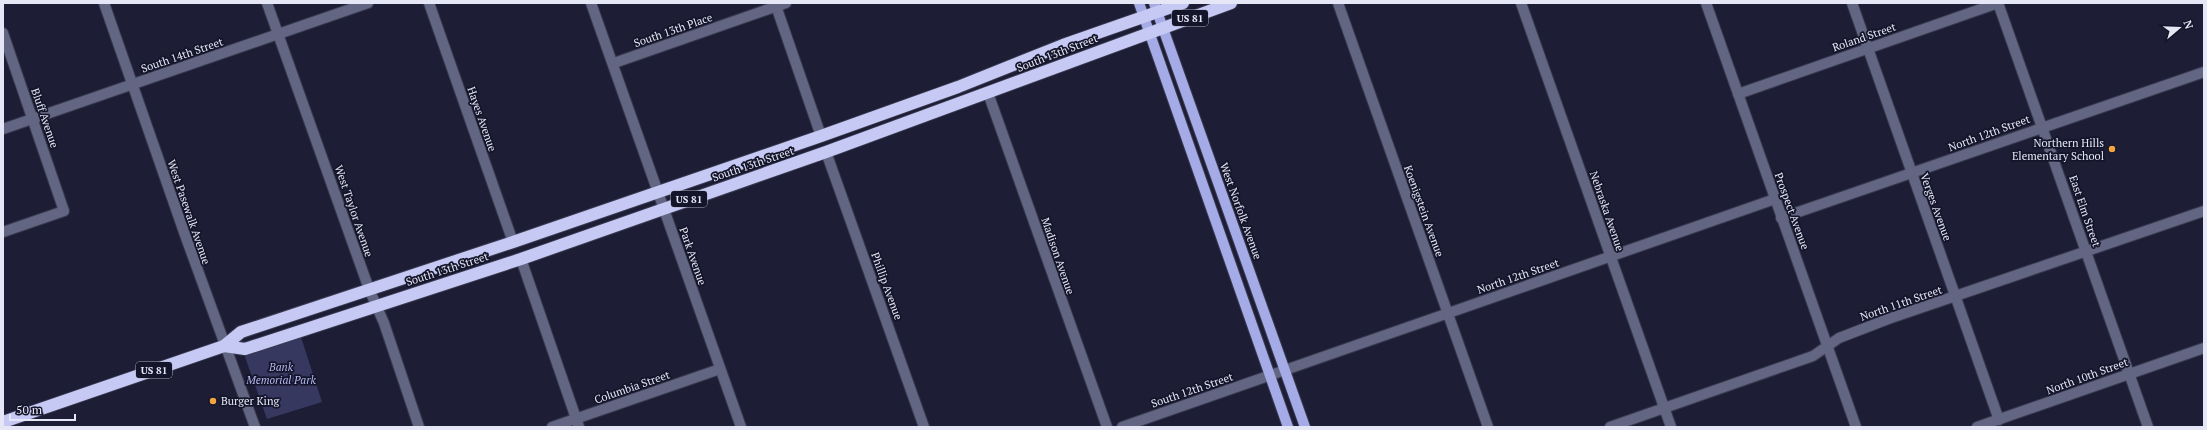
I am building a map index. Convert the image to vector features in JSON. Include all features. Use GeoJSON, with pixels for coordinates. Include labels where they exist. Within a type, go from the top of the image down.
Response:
{"type":"FeatureCollection","features":[{"type":"Feature","properties":{"kind":"highway","name":"US 81"},"geometry":{"type":"LineString","coordinates":[[1144,17],[1156,8],[1183,3]]}},
{"type":"Feature","properties":{"kind":"highway","name":"US 81"},"geometry":{"type":"LineString","coordinates":[[1149,33],[1231,3]]}},
{"type":"Feature","properties":{"kind":"highway","name":"South 13th Street"},"geometry":{"type":"LineString","coordinates":[[3,422],[224,346],[241,332],[513,242],[821,136],[958,87],[1043,53],[1144,17]]}},
{"type":"Feature","properties":{"kind":"highway","name":"South 13th Street"},"geometry":{"type":"LineString","coordinates":[[224,346],[245,349],[520,259],[826,152],[1149,33]]}},
{"type":"Feature","properties":{"kind":"main road"},"geometry":{"type":"LineString","coordinates":[[1139,3],[1288,427]]}},
{"type":"Feature","properties":{"kind":"main road","name":"West Norfolk Avenue"},"geometry":{"type":"LineString","coordinates":[[1156,8],[1305,427]]}},
{"type":"Feature","properties":{"kind":"street","name":"West Pasewalk Avenue"},"geometry":{"type":"LineString","coordinates":[[104,3],[224,346],[255,427]]}},
{"type":"Feature","properties":{"kind":"street","name":"West Taylor Avenue"},"geometry":{"type":"LineString","coordinates":[[267,3],[375,306],[384,323],[419,427]]}},
{"type":"Feature","properties":{"kind":"street","name":"South 14th Street"},"geometry":{"type":"LineString","coordinates":[[3,129],[368,3]]}},
{"type":"Feature","properties":{"kind":"street","name":"Hayes Avenue"},"geometry":{"type":"LineString","coordinates":[[429,3],[513,242]]}},
{"type":"Feature","properties":{"kind":"street","name":"Park Avenue"},"geometry":{"type":"LineString","coordinates":[[591,3],[614,63],[741,427]]}},
{"type":"Feature","properties":{"kind":"street","name":"South 13th Place"},"geometry":{"type":"LineString","coordinates":[[614,63],[775,5],[786,3]]}},
{"type":"Feature","properties":{"kind":"street","name":"Koenigstein Avenue"},"geometry":{"type":"LineString","coordinates":[[1338,3],[1488,427]]}},
{"type":"Feature","properties":{"kind":"street","name":"Nebraska Avenue"},"geometry":{"type":"LineString","coordinates":[[1521,3],[1671,427]]}},
{"type":"Feature","properties":{"kind":"street","name":"Prospect Avenue"},"geometry":{"type":"LineString","coordinates":[[1706,3],[1856,427]]}},
{"type":"Feature","properties":{"kind":"street","name":"Verges Avenue"},"geometry":{"type":"LineString","coordinates":[[1852,3],[1911,174],[1956,296],[1999,420]]}},
{"type":"Feature","properties":{"kind":"street","name":"Roland Street"},"geometry":{"type":"LineString","coordinates":[[1738,94],[1998,3]]}},
{"type":"Feature","properties":{"kind":"street","name":"East Elm Street"},"geometry":{"type":"LineString","coordinates":[[1998,3],[2148,427]]}},
{"type":"Feature","properties":{"kind":"street"},"geometry":{"type":"LineString","coordinates":[[775,5],[821,136]]}},
{"type":"Feature","properties":{"kind":"street","name":"Bluff Avenue"},"geometry":{"type":"LineString","coordinates":[[3,232],[64,211],[4,37]]}},
{"type":"Feature","properties":{"kind":"street","name":"North 12th Street"},"geometry":{"type":"LineString","coordinates":[[1782,218],[2204,72]]}},
{"type":"Feature","properties":{"kind":"street","name":"Madison Avenue"},"geometry":{"type":"LineString","coordinates":[[988,93],[1106,427]]}},
{"type":"Feature","properties":{"kind":"street","name":"Phillip Avenue"},"geometry":{"type":"LineString","coordinates":[[826,152],[924,427]]}},
{"type":"Feature","properties":{"kind":"street","name":"North 12th Street"},"geometry":{"type":"LineString","coordinates":[[1270,375],[1775,199]]}},
{"type":"Feature","properties":{"kind":"street","name":"North 11th Street"},"geometry":{"type":"LineString","coordinates":[[1610,427],[1813,356],[1839,338],[2204,210]]}},
{"type":"Feature","properties":{"kind":"street"},"geometry":{"type":"LineString","coordinates":[[520,259],[578,423]]}},
{"type":"Feature","properties":{"kind":"street","name":"North 10th Street"},"geometry":{"type":"LineString","coordinates":[[1977,427],[2204,348]]}},
{"type":"Feature","properties":{"kind":"street","name":"Columbia Street"},"geometry":{"type":"LineString","coordinates":[[552,427],[578,423],[720,369]]}},
{"type":"Feature","properties":{"kind":"street","name":"South 12th Street"},"geometry":{"type":"LineString","coordinates":[[1122,427],[1270,375]]}},
{"type":"Feature","properties":{"kind":"green space","name":"Bank Memorial Park"},"geometry":{"type":"Polygon","coordinates":[[[300,334],[322,402],[267,419],[245,357],[247,353],[300,334]]]}},
{"type":"Feature","properties":{"kind":"place","name":"Northern Hills Elementary School"},"geometry":{"type":"Point","coordinates":[2112,149]}},
{"type":"Feature","properties":{"kind":"place","name":"Burger King"},"geometry":{"type":"Point","coordinates":[213,401]}}]}
